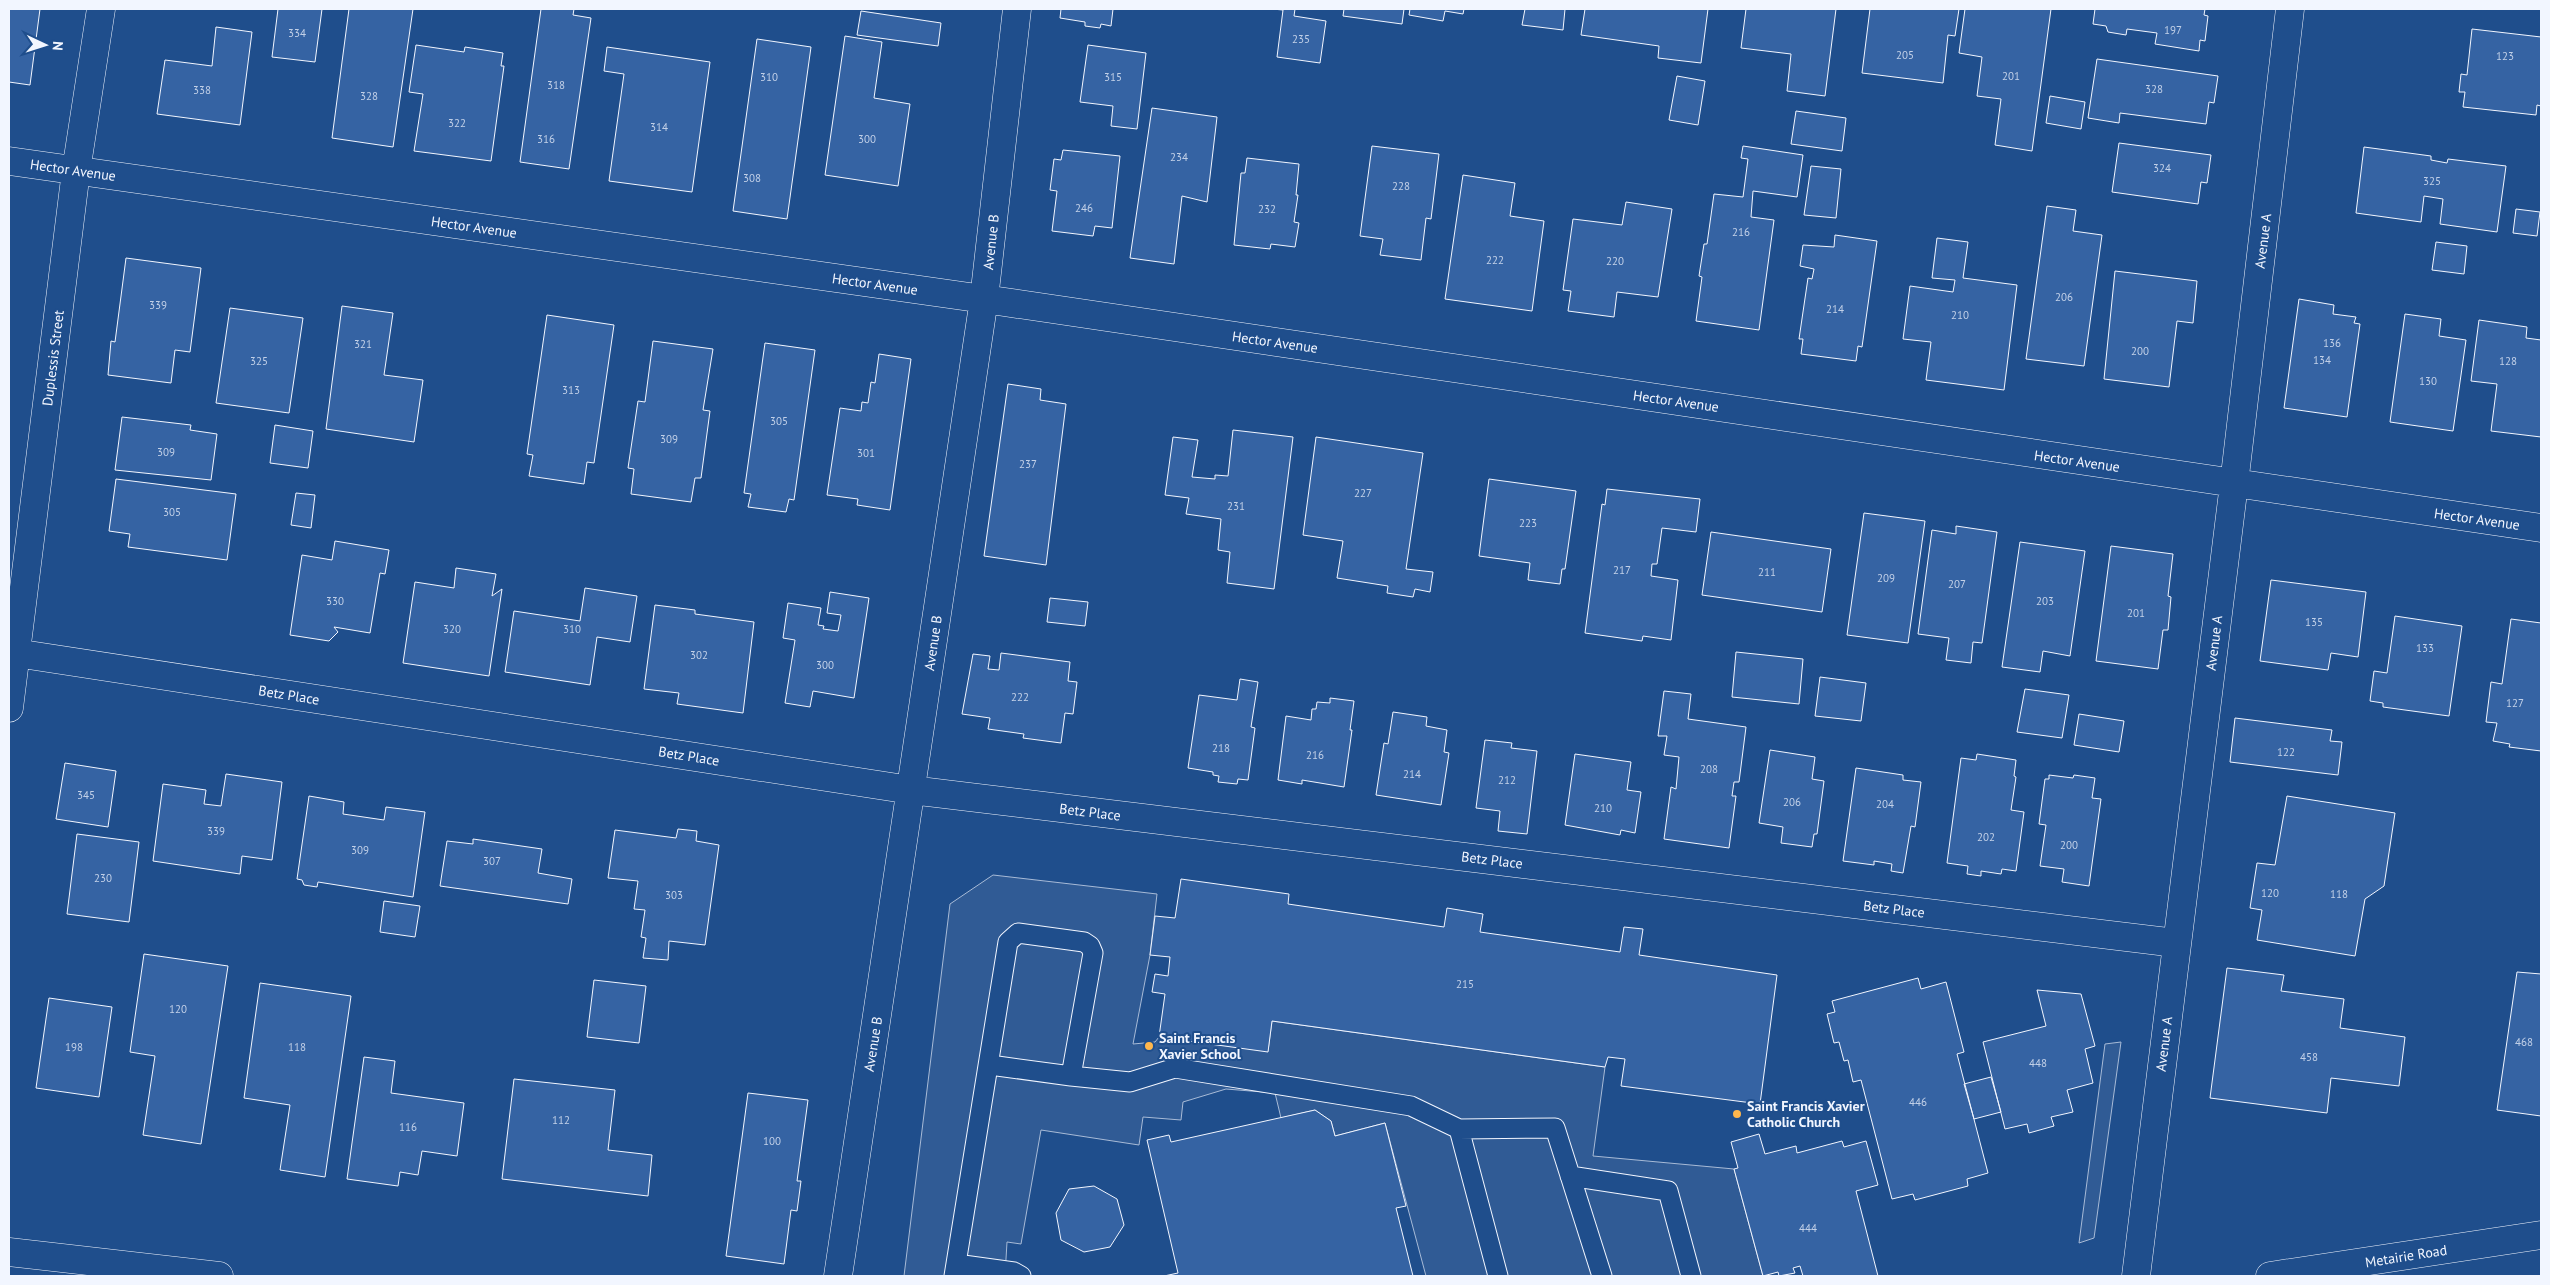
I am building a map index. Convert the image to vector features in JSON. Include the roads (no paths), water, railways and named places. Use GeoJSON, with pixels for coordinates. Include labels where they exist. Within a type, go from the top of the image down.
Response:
{"type":"FeatureCollection","features":[{"type":"Feature","properties":{"kind":"street","name":"Duplessis Street"},"geometry":{"type":"LineString","coordinates":[[9,708],[13,653],[76,171],[101,9]]}},
{"type":"Feature","properties":{"kind":"street","name":"Avenue B"},"geometry":{"type":"LineString","coordinates":[[838,1276],[984,299],[1017,9]]}},
{"type":"Feature","properties":{"kind":"street","name":"Avenue A"},"geometry":{"type":"LineString","coordinates":[[2136,1276],[2234,484],[2290,9]]}},
{"type":"Feature","properties":{"kind":"street","name":"Hector Avenue"},"geometry":{"type":"LineString","coordinates":[[9,161],[984,299],[2541,528]]}},
{"type":"Feature","properties":{"kind":"street","name":"Betz Place"},"geometry":{"type":"LineString","coordinates":[[13,653],[911,790],[2176,943]]}},
{"type":"Feature","properties":{"kind":"street","name":"Metairie Road"},"geometry":{"type":"LineString","coordinates":[[2270,1276],[2378,1268],[2541,1235]]}},
{"type":"Feature","properties":{"kind":"street"},"geometry":{"type":"LineString","coordinates":[[9,1252],[219,1276]]}},
{"type":"Feature","properties":{"kind":"lane"},"geometry":{"type":"LineString","coordinates":[[1021,1276],[1014,1272],[955,1270],[990,1064],[1008,942],[1012,936],[1018,933],[1084,942],[1090,946],[1093,953],[1071,1076]]}},
{"type":"Feature","properties":{"kind":"lane"},"geometry":{"type":"LineString","coordinates":[[990,1064],[1071,1076],[1130,1082],[1175,1068],[1411,1106],[1459,1129],[1555,1128],[1602,1276]]}},
{"type":"Feature","properties":{"kind":"lane"},"geometry":{"type":"LineString","coordinates":[[1459,1129],[1498,1276]]}},
{"type":"Feature","properties":{"kind":"lane"},"geometry":{"type":"LineString","coordinates":[[1570,1176],[1668,1191],[1691,1276]]}},
{"type":"Feature","properties":{"kind":"place","name":"Saint Francis Xavier School"},"geometry":{"type":"Point","coordinates":[1149,1046]}},
{"type":"Feature","properties":{"kind":"place","name":"Saint Francis Xavier Catholic Church"},"geometry":{"type":"Point","coordinates":[1737,1114]}}]}
